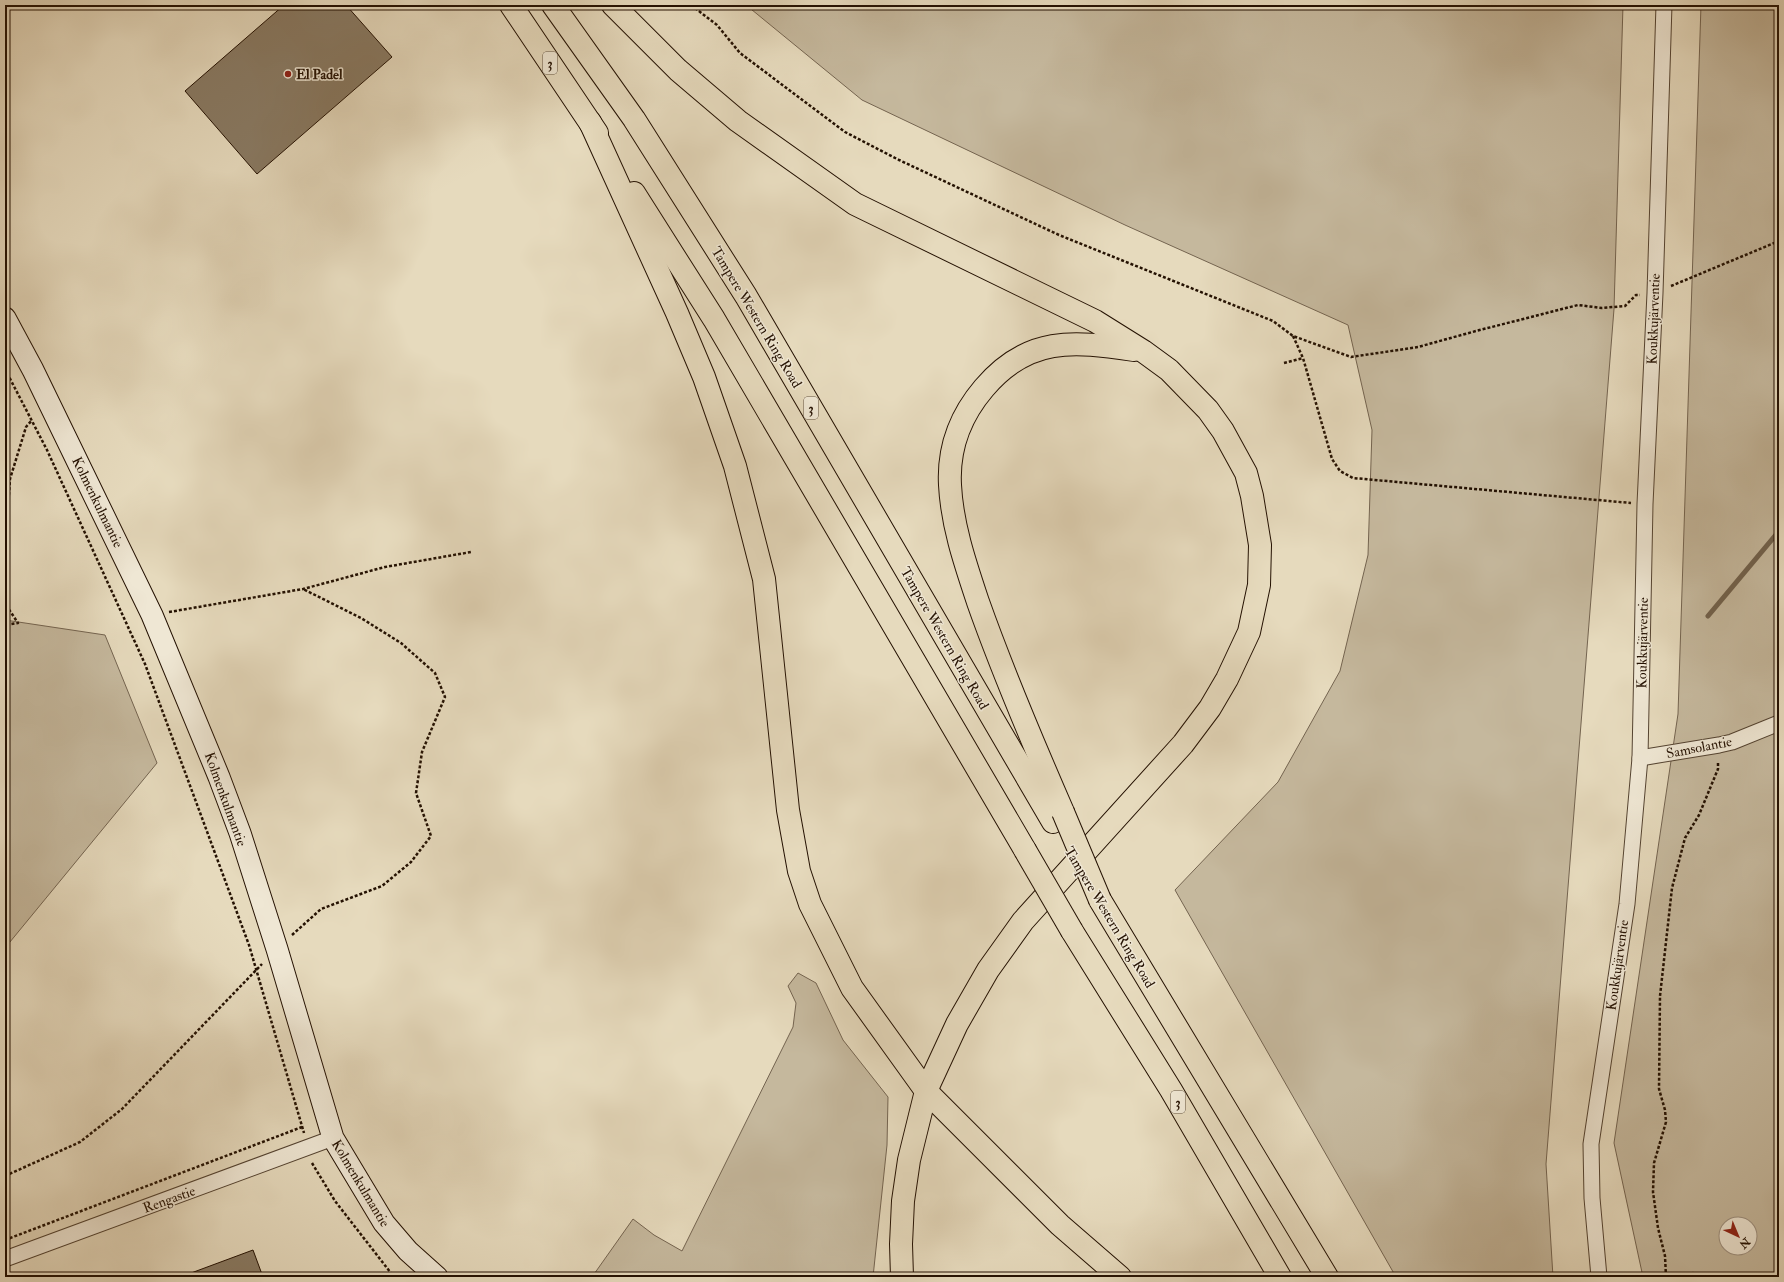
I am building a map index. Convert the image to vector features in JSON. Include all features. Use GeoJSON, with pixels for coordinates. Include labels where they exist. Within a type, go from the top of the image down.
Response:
{"type":"FeatureCollection","features":[{"type":"Feature","properties":{"kind":"highway","name":"3"},"geometry":{"type":"LineString","coordinates":[[511,5],[590,122],[714,319],[1072,931],[1172,1090],[1280,1277]]}},
{"type":"Feature","properties":{"kind":"highway","name":"Tampere Western Ring Road"},"geometry":{"type":"LineString","coordinates":[[553,5],[634,119],[746,296],[1058,817],[1100,900],[1327,1277]]}},
{"type":"Feature","properties":{"kind":"highway"},"geometry":{"type":"LineString","coordinates":[[613,5],[678,70],[738,121],[855,204],[1095,321],[1143,351],[1169,370],[1208,410],[1227,438],[1246,473],[1252,496],[1258,523],[1261,562],[1259,585],[1249,632],[1240,654],[1224,685],[1210,708],[1183,744],[1023,921],[988,970],[957,1024],[926,1091],[909,1160],[903,1202],[900,1244],[902,1277]]}},
{"type":"Feature","properties":{"kind":"highway"},"geometry":{"type":"LineString","coordinates":[[590,122],[677,313],[704,377],[735,466],[764,579],[788,810],[800,871],[810,904],[852,988],[926,1091],[1060,1225],[1120,1277]]}},
{"type":"Feature","properties":{"kind":"highway"},"geometry":{"type":"LineString","coordinates":[[1058,817],[990,635],[963,556],[953,515],[950,483],[956,433],[965,412],[994,376],[1020,357],[1040,348],[1064,344],[1091,343],[1143,351]]}},
{"type":"Feature","properties":{"kind":"street","name":"Koukkujärventie"},"geometry":{"type":"LineString","coordinates":[[1599,1277],[1592,1198],[1591,1144],[1627,904],[1640,758],[1645,504],[1655,292],[1664,5]]}},
{"type":"Feature","properties":{"kind":"street","name":"Kolmenkulmantie"},"geometry":{"type":"LineString","coordinates":[[5,318],[49,402],[152,615],[219,777],[240,834],[277,949],[332,1138],[384,1223],[408,1251],[437,1277]]}},
{"type":"Feature","properties":{"kind":"street","name":"Samsolantie"},"geometry":{"type":"LineString","coordinates":[[1640,758],[1732,742],[1779,723]]}},
{"type":"Feature","properties":{"kind":"street","name":"Rengastie"},"geometry":{"type":"LineString","coordinates":[[5,1259],[332,1138]]}},
{"type":"Feature","properties":{"kind":"path"},"geometry":{"type":"LineString","coordinates":[[691,5],[717,25],[740,53],[845,132],[899,160],[1059,235],[1273,321],[1293,336],[1351,358],[1418,347],[1578,305],[1602,308],[1625,306],[1636,295],[1655,292],[1779,241]]}},
{"type":"Feature","properties":{"kind":"path"},"geometry":{"type":"LineString","coordinates":[[1293,336],[1303,358],[1332,459],[1340,471],[1353,478],[1645,504]]}},
{"type":"Feature","properties":{"kind":"path"},"geometry":{"type":"LineString","coordinates":[[1284,363],[1303,358]]}},
{"type":"Feature","properties":{"kind":"path"},"geometry":{"type":"LineString","coordinates":[[5,369],[47,450],[145,664],[249,945],[313,1167],[335,1201],[394,1277]]}},
{"type":"Feature","properties":{"kind":"path"},"geometry":{"type":"LineString","coordinates":[[5,550],[10,479],[26,428],[49,402]]}},
{"type":"Feature","properties":{"kind":"path"},"geometry":{"type":"LineString","coordinates":[[5,479],[10,479]]}},
{"type":"Feature","properties":{"kind":"path"},"geometry":{"type":"LineString","coordinates":[[152,615],[303,589],[386,567],[471,552]]}},
{"type":"Feature","properties":{"kind":"path"},"geometry":{"type":"LineString","coordinates":[[5,1176],[80,1142],[122,1109],[256,970],[321,909],[382,886],[411,862],[431,836],[416,793],[422,752],[445,697],[435,674],[401,644],[361,618],[303,589]]}},
{"type":"Feature","properties":{"kind":"path"},"geometry":{"type":"LineString","coordinates":[[5,595],[8,608],[18,623],[5,625]]}},
{"type":"Feature","properties":{"kind":"path"},"geometry":{"type":"LineString","coordinates":[[1666,1277],[1665,1256],[1658,1228],[1654,1192],[1654,1163],[1666,1122],[1666,1110],[1659,1089],[1660,996],[1672,888],[1685,838],[1699,815],[1718,769],[1718,745]]}},
{"type":"Feature","properties":{"kind":"path"},"geometry":{"type":"LineString","coordinates":[[5,1240],[302,1127]]}},
{"type":"Feature","properties":{"kind":"path"},"geometry":{"type":"LineString","coordinates":[[1678,1277],[1692,1273],[1712,1277]]}},
{"type":"Feature","properties":{"kind":"shaded area"},"geometry":{"type":"Polygon","coordinates":[[[746,5],[1623,5],[1614,309],[1546,1164],[1553,1277],[1396,1277],[1175,890],[1278,782],[1340,671],[1368,555],[1372,430],[1348,325],[1125,225],[862,100],[746,5]]]}},
{"type":"Feature","properties":{"kind":"shaded area"},"geometry":{"type":"Polygon","coordinates":[[[1701,5],[1779,5],[1779,1277],[1643,1277],[1614,1143],[1678,714],[1701,5]]]}},
{"type":"Feature","properties":{"kind":"shaded area"},"geometry":{"type":"Polygon","coordinates":[[[5,620],[105,635],[157,763],[5,948],[5,620]]]}},
{"type":"Feature","properties":{"kind":"shaded area"},"geometry":{"type":"Polygon","coordinates":[[[798,973],[816,983],[843,1040],[888,1097],[887,1145],[873,1277],[592,1277],[633,1219],[654,1235],[682,1251],[793,1027],[796,1003],[788,986],[798,973]]]}},
{"type":"Feature","properties":{"kind":"building","name":"El Padel"},"geometry":{"type":"Polygon","coordinates":[[[284,5],[346,5],[392,57],[257,174],[185,91],[284,5]]]}},
{"type":"Feature","properties":{"kind":"building"},"geometry":{"type":"Polygon","coordinates":[[[253,1250],[263,1277],[183,1276],[253,1250]]]}},
{"type":"Feature","properties":{"kind":"waterway"},"geometry":{"type":"LineString","coordinates":[[1708,616],[1779,531]]}},
{"type":"Feature","properties":{"kind":"place","name":"El Padel"},"geometry":{"type":"Point","coordinates":[288,74]}}]}
